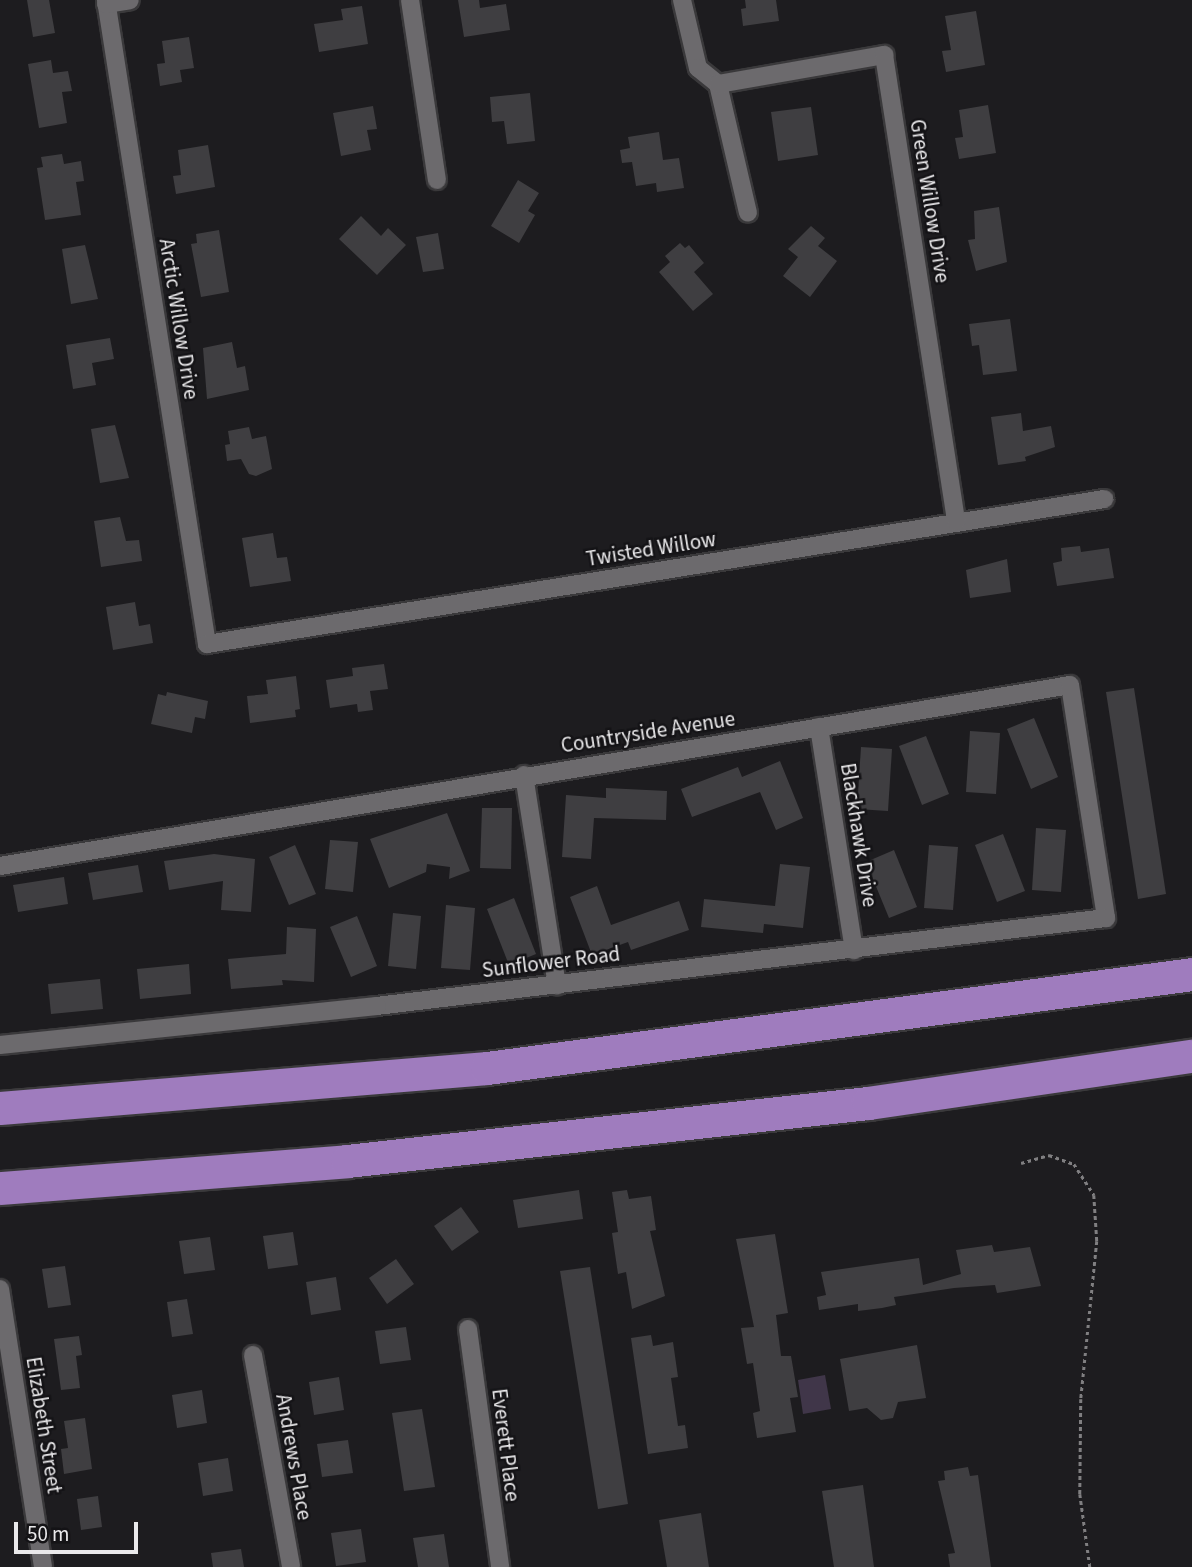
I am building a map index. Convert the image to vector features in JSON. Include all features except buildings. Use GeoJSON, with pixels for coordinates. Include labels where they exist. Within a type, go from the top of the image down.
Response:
{"type":"FeatureCollection","features":[{"type":"Feature","properties":{"kind":"highway"},"geometry":{"type":"LineString","coordinates":[[0,1108],[487,1068],[1192,974]]}},
{"type":"Feature","properties":{"kind":"highway"},"geometry":{"type":"LineString","coordinates":[[0,1188],[374,1158],[868,1103],[1192,1056]]}},
{"type":"Feature","properties":{"kind":"street"},"geometry":{"type":"LineString","coordinates":[[106,2],[130,0]]}},
{"type":"Feature","properties":{"kind":"street"},"geometry":{"type":"LineString","coordinates":[[410,0],[437,180]]}},
{"type":"Feature","properties":{"kind":"street"},"geometry":{"type":"LineString","coordinates":[[682,0],[698,68],[718,84],[748,213]]}},
{"type":"Feature","properties":{"kind":"street","name":"Arctic Willow Drive"},"geometry":{"type":"LineString","coordinates":[[106,2],[207,644]]}},
{"type":"Feature","properties":{"kind":"street","name":"Green Willow Drive"},"geometry":{"type":"LineString","coordinates":[[718,84],[884,55],[956,521]]}},
{"type":"Feature","properties":{"kind":"street","name":"Twisted Willow"},"geometry":{"type":"LineString","coordinates":[[207,644],[1104,499]]}},
{"type":"Feature","properties":{"kind":"street","name":"Countryside Avenue"},"geometry":{"type":"LineString","coordinates":[[0,866],[524,775],[1070,685],[1106,918]]}},
{"type":"Feature","properties":{"kind":"street","name":"Blackhawk Drive"},"geometry":{"type":"LineString","coordinates":[[819,727],[854,950]]}},
{"type":"Feature","properties":{"kind":"street"},"geometry":{"type":"LineString","coordinates":[[524,775],[556,985]]}},
{"type":"Feature","properties":{"kind":"street","name":"Sunflower Road"},"geometry":{"type":"LineString","coordinates":[[0,1045],[556,985],[1106,918]]}},
{"type":"Feature","properties":{"kind":"street","name":"Elizabeth Street"},"geometry":{"type":"LineString","coordinates":[[0,1289],[43,1567]]}},
{"type":"Feature","properties":{"kind":"street","name":"Everett Place"},"geometry":{"type":"LineString","coordinates":[[468,1329],[499,1567]]}},
{"type":"Feature","properties":{"kind":"street","name":"Andrews Place"},"geometry":{"type":"LineString","coordinates":[[253,1355],[291,1567]]}},
{"type":"Feature","properties":{"kind":"path"},"geometry":{"type":"LineString","coordinates":[[1021,1163],[1049,1155],[1074,1164],[1094,1195],[1097,1241],[1081,1427],[1080,1494],[1090,1567]]}},
{"type":"Feature","properties":{"kind":"shaded area"},"geometry":{"type":"Polygon","coordinates":[[[825,1375],[831,1409],[803,1414],[798,1380],[825,1375]]]}}]}
